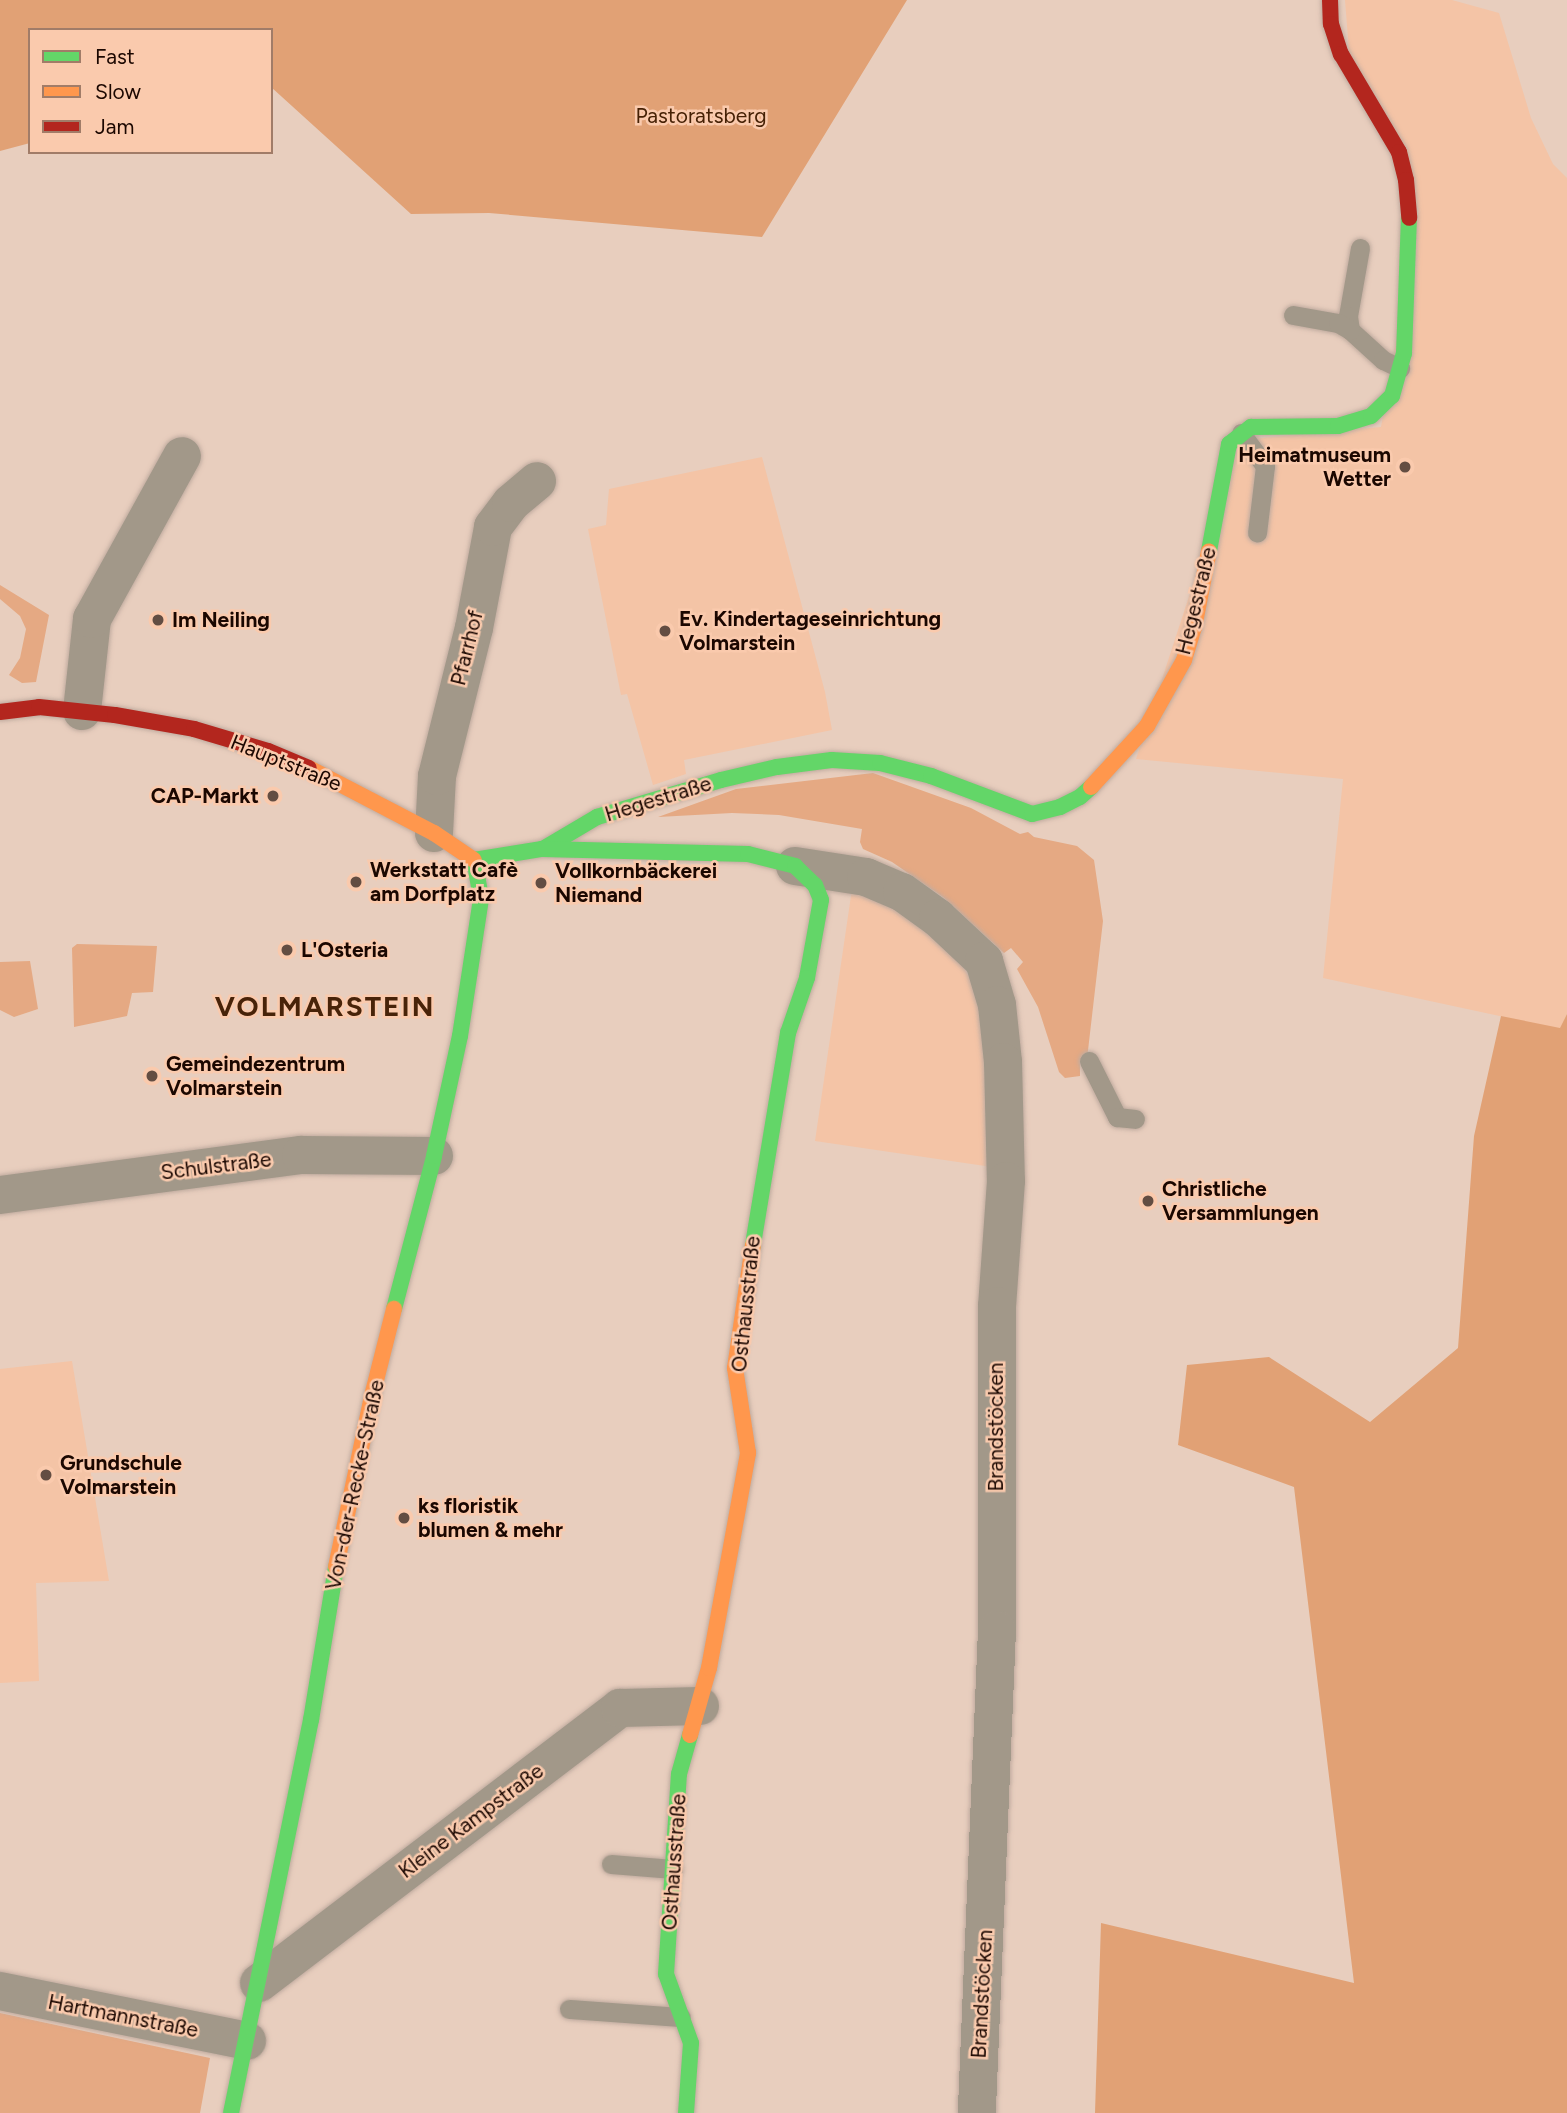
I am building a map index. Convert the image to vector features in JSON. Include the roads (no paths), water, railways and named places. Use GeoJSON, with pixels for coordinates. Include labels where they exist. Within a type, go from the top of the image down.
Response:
{"type":"FeatureCollection","features":[{"type":"Feature","properties":{"kind":"street"},"geometry":{"type":"LineString","coordinates":[[1241,433],[1261,425],[1338,426],[1356,422],[1382,409],[1392,396],[1404,354],[1409,219],[1406,180],[1399,152],[1342,54],[1331,24],[1329,0]]}},
{"type":"Feature","properties":{"kind":"street","name":"Hegestraße"},"geometry":{"type":"LineString","coordinates":[[542,849],[597,817],[721,780],[777,767],[832,760],[880,763],[931,776],[978,796],[1032,814],[1060,807],[1080,797],[1112,767],[1147,726],[1184,660],[1194,628],[1210,546],[1224,455],[1229,444],[1241,433]]}},
{"type":"Feature","properties":{"kind":"street"},"geometry":{"type":"LineString","coordinates":[[82,711],[92,619],[182,457]]}},
{"type":"Feature","properties":{"kind":"street","name":"Pfarrhof"},"geometry":{"type":"LineString","coordinates":[[434,833],[437,776],[474,628],[494,527],[510,503],[537,481]]}},
{"type":"Feature","properties":{"kind":"street","name":"Hauptstraße"},"geometry":{"type":"LineString","coordinates":[[0,712],[39,707],[82,711],[194,729],[268,751],[337,780],[434,833],[474,860]]}},
{"type":"Feature","properties":{"kind":"street"},"geometry":{"type":"LineString","coordinates":[[474,860],[542,849],[748,854],[795,866]]}},
{"type":"Feature","properties":{"kind":"street","name":"Von-der-Recke-Straße"},"geometry":{"type":"LineString","coordinates":[[231,2113],[311,1720],[343,1527],[372,1396],[434,1156],[460,1036],[481,898],[474,860]]}},
{"type":"Feature","properties":{"kind":"street","name":"Osthausstraße"},"geometry":{"type":"LineString","coordinates":[[686,2113],[691,2043],[666,1974],[679,1774],[709,1668],[748,1453],[735,1368],[765,1156],[788,1033],[807,978],[821,900],[815,885],[795,866]]}},
{"type":"Feature","properties":{"kind":"street","name":"Brandstöcken"},"geometry":{"type":"LineString","coordinates":[[795,866],[866,877],[902,892],[938,918],[984,961],[997,1005],[1003,1062],[1006,1181],[997,1306],[997,1630],[977,2113]]}},
{"type":"Feature","properties":{"kind":"street","name":"Schulstraße"},"geometry":{"type":"LineString","coordinates":[[0,1195],[301,1156],[434,1156]]}},
{"type":"Feature","properties":{"kind":"street","name":"Kleine Kampstraße"},"geometry":{"type":"LineString","coordinates":[[259,1983],[620,1708],[699,1706]]}},
{"type":"Feature","properties":{"kind":"street","name":"Hartmannstraße"},"geometry":{"type":"LineString","coordinates":[[0,1991],[247,2041]]}},
{"type":"Feature","properties":{"kind":"lane"},"geometry":{"type":"LineString","coordinates":[[1350,330],[1348,316],[1360,248]]}},
{"type":"Feature","properties":{"kind":"lane"},"geometry":{"type":"LineString","coordinates":[[1293,315],[1338,323],[1350,330],[1383,360],[1400,369]]}},
{"type":"Feature","properties":{"kind":"lane"},"geometry":{"type":"LineString","coordinates":[[1241,433],[1265,466],[1257,533]]}},
{"type":"Feature","properties":{"kind":"lane"},"geometry":{"type":"LineString","coordinates":[[1089,1061],[1117,1117],[1135,1119]]}},
{"type":"Feature","properties":{"kind":"lane"},"geometry":{"type":"LineString","coordinates":[[611,1864],[673,1869]]}},
{"type":"Feature","properties":{"kind":"lane"},"geometry":{"type":"LineString","coordinates":[[569,2009],[681,2017]]}},
{"type":"Feature","properties":{"kind":"place","name":"Heimatmuseum Wetter"},"geometry":{"type":"Point","coordinates":[1405,467]}},
{"type":"Feature","properties":{"kind":"place","name":"Im Neiling"},"geometry":{"type":"Point","coordinates":[158,620]}},
{"type":"Feature","properties":{"kind":"place","name":"Ev. Kindertageseinrichtung Volmarstein"},"geometry":{"type":"Point","coordinates":[665,631]}},
{"type":"Feature","properties":{"kind":"place","name":"CAP-Markt"},"geometry":{"type":"Point","coordinates":[273,796]}},
{"type":"Feature","properties":{"kind":"place","name":"Werkstatt Cafè am Dorfplatz"},"geometry":{"type":"Point","coordinates":[356,882]}},
{"type":"Feature","properties":{"kind":"place","name":"Vollkornbäckerei Niemand"},"geometry":{"type":"Point","coordinates":[541,883]}},
{"type":"Feature","properties":{"kind":"place","name":"L'Osteria"},"geometry":{"type":"Point","coordinates":[287,950]}},
{"type":"Feature","properties":{"kind":"place","name":"Gemeindezentrum Volmarstein"},"geometry":{"type":"Point","coordinates":[152,1076]}},
{"type":"Feature","properties":{"kind":"place","name":"Christliche Versammlungen"},"geometry":{"type":"Point","coordinates":[1148,1201]}},
{"type":"Feature","properties":{"kind":"place","name":"Grundschule Volmarstein"},"geometry":{"type":"Point","coordinates":[46,1475]}},
{"type":"Feature","properties":{"kind":"place","name":"ks floristik blumen & mehr"},"geometry":{"type":"Point","coordinates":[404,1518]}},
{"type":"Feature","properties":{"kind":"district","name":"VOLMARSTEIN"},"geometry":{"type":"Point","coordinates":[325,1006]}},
{"type":"Feature","properties":{"kind":"park label","name":"Pastoratsberg"},"geometry":{"type":"Point","coordinates":[701,116]}}]}
